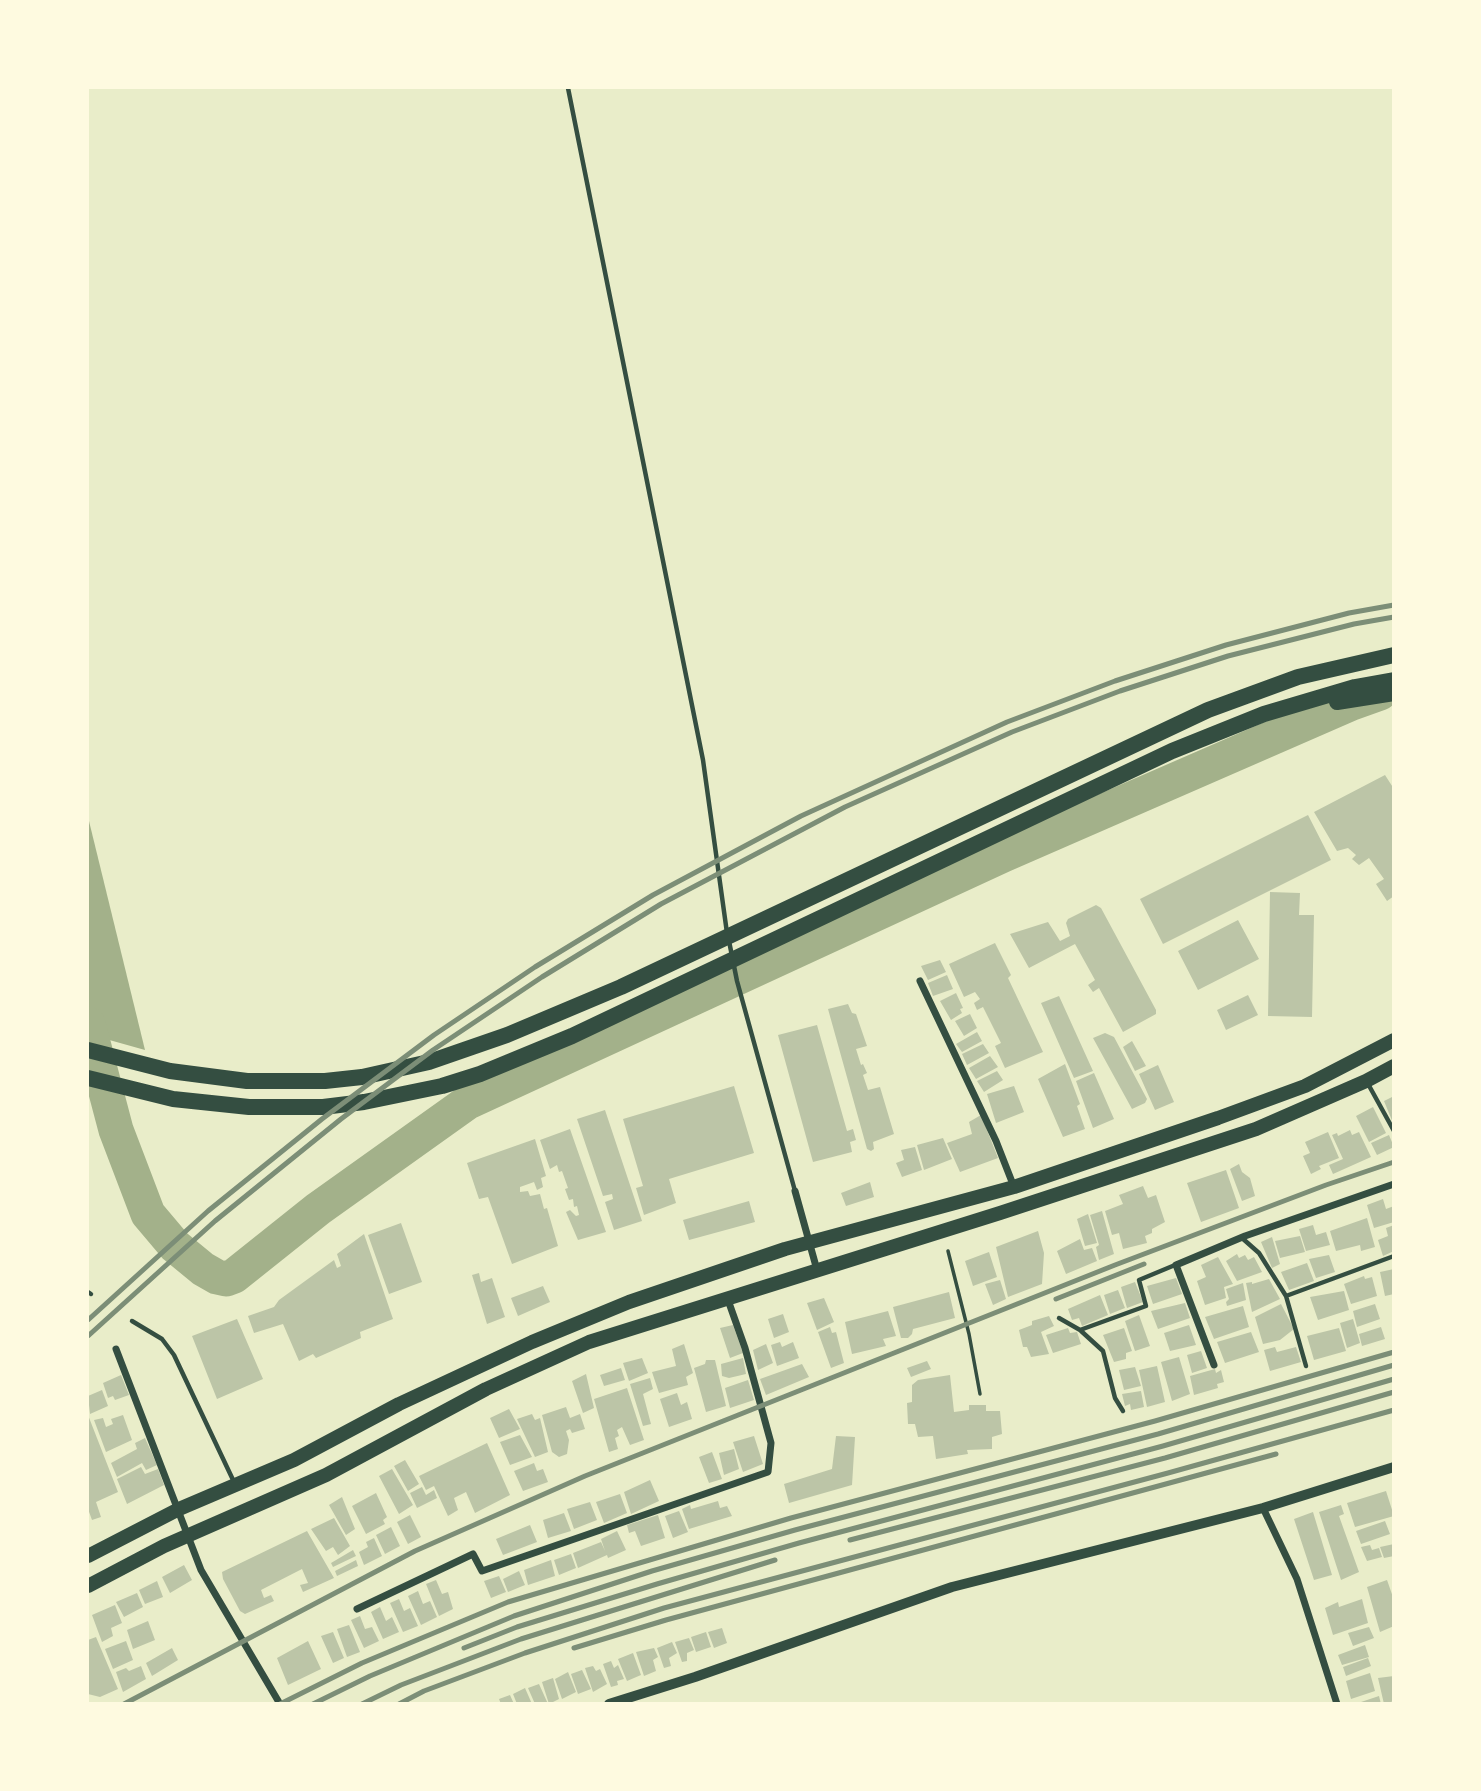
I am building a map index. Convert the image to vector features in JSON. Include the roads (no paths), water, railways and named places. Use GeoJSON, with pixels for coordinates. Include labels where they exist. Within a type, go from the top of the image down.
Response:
{"type":"FeatureCollection","features":[{"type":"Feature","properties":{"kind":"highway"},"geometry":{"type":"LineString","coordinates":[[88,1050],[170,1071],[247,1081],[287,1082],[362,1077],[429,1062],[507,1035],[621,987],[1208,710],[1298,677],[1394,655]]}},
{"type":"Feature","properties":{"kind":"highway"},"geometry":{"type":"LineString","coordinates":[[88,1077],[173,1099],[249,1107],[311,1107],[364,1102],[442,1086],[480,1074],[572,1036],[1172,751],[1217,732],[1309,700],[1394,680]]}},
{"type":"Feature","properties":{"kind":"highway"},"geometry":{"type":"LineString","coordinates":[[1217,732],[1309,708],[1394,693]]}},
{"type":"Feature","properties":{"kind":"highway"},"geometry":{"type":"LineString","coordinates":[[88,1556],[179,1509],[294,1460],[399,1404],[532,1342],[629,1302],[809,1242],[1014,1186],[1217,1118],[1305,1086],[1394,1040]]}},
{"type":"Feature","properties":{"kind":"highway"},"geometry":{"type":"LineString","coordinates":[[88,1586],[189,1535],[326,1475],[486,1389],[589,1342],[728,1300],[1256,1129],[1394,1066]]}},
{"type":"Feature","properties":{"kind":"street"},"geometry":{"type":"LineString","coordinates":[[920,981],[996,1141],[1014,1186]]}},
{"type":"Feature","properties":{"kind":"street"},"geometry":{"type":"LineString","coordinates":[[1213,1365],[1176,1265],[1242,1238],[1394,1184]]}},
{"type":"Feature","properties":{"kind":"street"},"geometry":{"type":"LineString","coordinates":[[795,1191],[817,1270]]}},
{"type":"Feature","properties":{"kind":"street"},"geometry":{"type":"LineString","coordinates":[[357,1609],[473,1554],[482,1571],[768,1472],[771,1443],[745,1348],[728,1300]]}},
{"type":"Feature","properties":{"kind":"street"},"geometry":{"type":"LineString","coordinates":[[116,1349],[201,1570],[280,1703]]}},
{"type":"Feature","properties":{"kind":"street"},"geometry":{"type":"LineString","coordinates":[[609,1703],[695,1677],[952,1587],[1263,1508],[1393,1469]]}},
{"type":"Feature","properties":{"kind":"street"},"geometry":{"type":"LineString","coordinates":[[1263,1508],[1297,1579],[1337,1703]]}},
{"type":"Feature","properties":{"kind":"lane"},"geometry":{"type":"LineString","coordinates":[[568,88],[703,760],[724,919],[737,981],[795,1191]]}},
{"type":"Feature","properties":{"kind":"lane"},"geometry":{"type":"LineString","coordinates":[[1366,1081],[1394,1131]]}},
{"type":"Feature","properties":{"kind":"lane"},"geometry":{"type":"LineString","coordinates":[[1242,1238],[1259,1253],[1286,1296],[1306,1366]]}},
{"type":"Feature","properties":{"kind":"lane"},"geometry":{"type":"LineString","coordinates":[[1286,1296],[1394,1256]]}},
{"type":"Feature","properties":{"kind":"lane"},"geometry":{"type":"LineString","coordinates":[[1080,1330],[1146,1306],[1139,1280],[1176,1265]]}},
{"type":"Feature","properties":{"kind":"lane"},"geometry":{"type":"LineString","coordinates":[[1059,1318],[1080,1330],[1103,1351],[1115,1398],[1123,1411]]}},
{"type":"Feature","properties":{"kind":"lane"},"geometry":{"type":"LineString","coordinates":[[132,1321],[162,1339],[174,1355],[226,1470],[236,1485]]}},
{"type":"Feature","properties":{"kind":"waterway"},"geometry":{"type":"LineString","coordinates":[[88,1024],[116,1130],[148,1214],[175,1246],[203,1269],[226,1279],[234,1276],[318,1209],[468,1102],[1003,855],[1380,693]]}},
{"type":"Feature","properties":{"kind":"railway"},"geometry":{"type":"LineString","coordinates":[[88,1320],[208,1211],[322,1119],[434,1035],[535,967],[653,895],[801,816],[1007,722],[1115,681],[1226,645],[1349,613],[1394,605]]}},
{"type":"Feature","properties":{"kind":"railway"},"geometry":{"type":"LineString","coordinates":[[88,1336],[215,1221],[341,1119],[433,1050],[542,977],[661,904],[845,807],[1012,732],[1120,691],[1228,656],[1354,624],[1394,617]]}},
{"type":"Feature","properties":{"kind":"railway"},"geometry":{"type":"LineString","coordinates":[[124,1704],[415,1551],[585,1476],[1115,1265],[1394,1162]]}},
{"type":"Feature","properties":{"kind":"railway"},"geometry":{"type":"LineString","coordinates":[[1056,1299],[1144,1264]]}},
{"type":"Feature","properties":{"kind":"railway"},"geometry":{"type":"LineString","coordinates":[[280,1704],[362,1663],[508,1602],[791,1518],[1155,1421],[1394,1352]]}},
{"type":"Feature","properties":{"kind":"railway"},"geometry":{"type":"LineString","coordinates":[[313,1704],[370,1676],[514,1616],[652,1571],[795,1530],[1158,1434],[1394,1365]]}},
{"type":"Feature","properties":{"kind":"railway"},"geometry":{"type":"LineString","coordinates":[[464,1648],[517,1627],[657,1584],[799,1543],[1163,1446],[1394,1379]]}},
{"type":"Feature","properties":{"kind":"railway"},"geometry":{"type":"LineString","coordinates":[[850,1540],[1165,1458],[1394,1392]]}},
{"type":"Feature","properties":{"kind":"railway"},"geometry":{"type":"LineString","coordinates":[[399,1704],[424,1691],[525,1653],[664,1608],[1394,1410]]}},
{"type":"Feature","properties":{"kind":"railway"},"geometry":{"type":"LineString","coordinates":[[574,1648],[666,1620],[1276,1454]]}},
{"type":"Feature","properties":{"kind":"railway"},"geometry":{"type":"LineString","coordinates":[[362,1704],[401,1685],[521,1639],[775,1560]]}}]}
